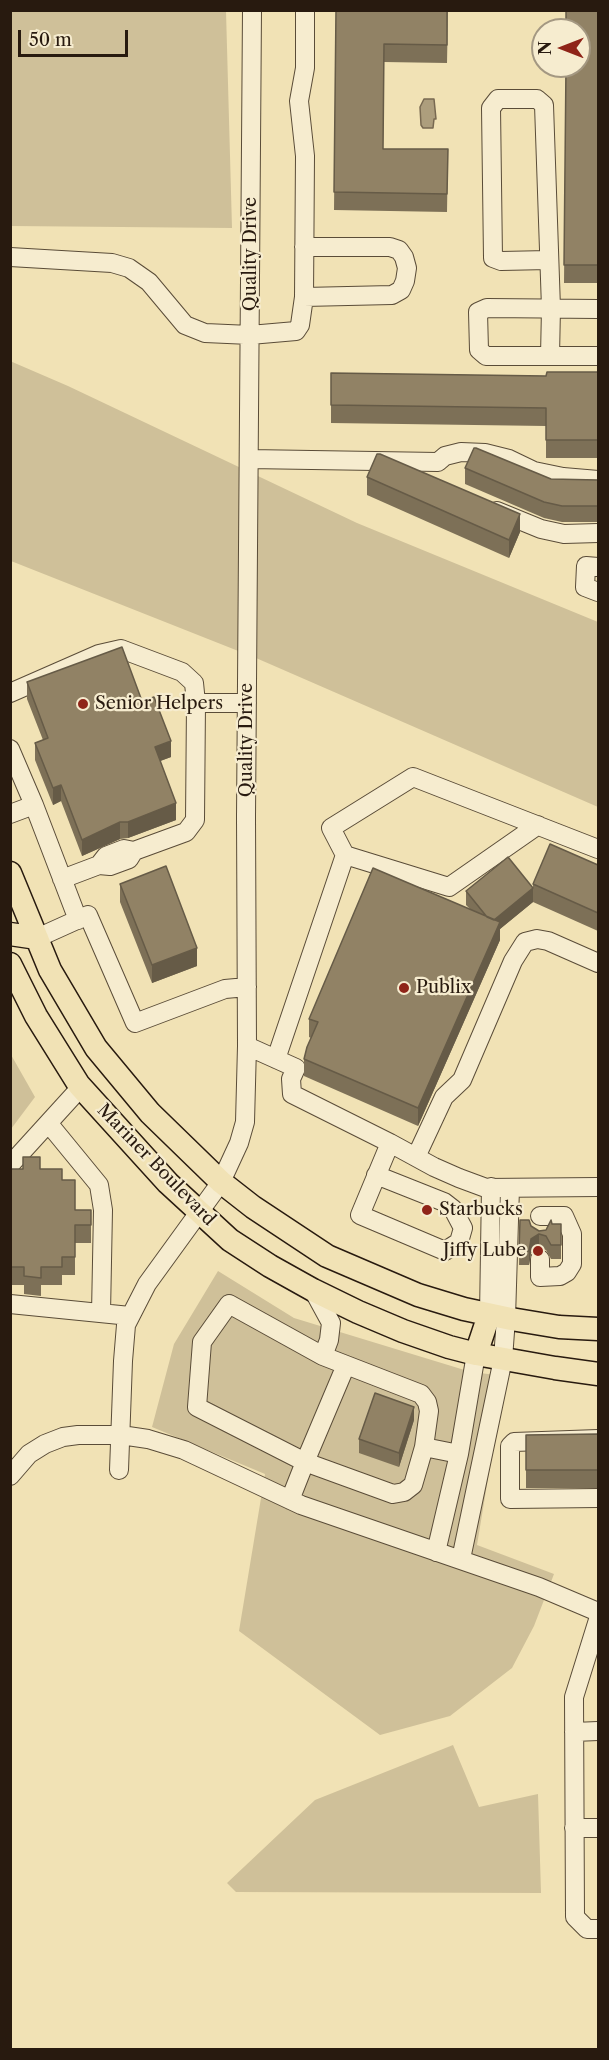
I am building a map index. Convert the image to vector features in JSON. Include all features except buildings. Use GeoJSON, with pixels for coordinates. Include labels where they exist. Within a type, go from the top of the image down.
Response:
{"type":"FeatureCollection","features":[{"type":"Feature","properties":{"kind":"main road","name":"Mariner Boulevard"},"geometry":{"type":"LineString","coordinates":[[10,873],[50,970],[96,1048],[150,1113],[222,1182],[253,1207],[327,1256],[418,1295],[498,1316],[559,1327],[598,1329]]}},
{"type":"Feature","properties":{"kind":"main road"},"geometry":{"type":"LineString","coordinates":[[10,934],[37,938]]}},
{"type":"Feature","properties":{"kind":"main road","name":"Mariner Boulevard"},"geometry":{"type":"LineString","coordinates":[[10,964],[36,1016],[81,1087],[168,1183],[230,1240],[313,1290],[403,1331],[476,1354],[598,1374]]}},
{"type":"Feature","properties":{"kind":"main road"},"geometry":{"type":"LineString","coordinates":[[476,1354],[498,1316]]}},
{"type":"Feature","properties":{"kind":"street","name":"Quality Drive"},"geometry":{"type":"LineString","coordinates":[[119,1470],[126,1325],[147,1284],[222,1182],[239,1143],[245,1122],[252,10]]}},
{"type":"Feature","properties":{"kind":"street"},"geometry":{"type":"LineString","coordinates":[[10,257],[112,263],[129,268],[149,282],[184,325],[205,333],[250,335],[296,331],[300,325],[304,297],[305,156],[299,101],[304,68],[305,10]]}},
{"type":"Feature","properties":{"kind":"street"},"geometry":{"type":"LineString","coordinates":[[548,260],[501,261],[493,258],[491,108],[498,99],[537,99],[544,105],[551,308],[550,356]]}},
{"type":"Feature","properties":{"kind":"street"},"geometry":{"type":"LineString","coordinates":[[304,247],[390,247],[399,250],[407,268],[405,281],[400,290],[393,295],[304,297]]}},
{"type":"Feature","properties":{"kind":"street"},"geometry":{"type":"LineString","coordinates":[[598,309],[486,308],[478,312],[479,350],[486,356],[598,356]]}},
{"type":"Feature","properties":{"kind":"street"},"geometry":{"type":"LineString","coordinates":[[249,459],[438,462],[445,456],[462,452],[485,453],[509,459],[534,471],[563,477],[598,480]]}},
{"type":"Feature","properties":{"kind":"street"},"geometry":{"type":"LineString","coordinates":[[438,462],[438,472],[442,482]]}},
{"type":"Feature","properties":{"kind":"street"},"geometry":{"type":"LineString","coordinates":[[481,504],[541,529],[564,534],[598,533]]}},
{"type":"Feature","properties":{"kind":"street"},"geometry":{"type":"LineString","coordinates":[[598,567],[586,566],[585,587],[598,592]]}},
{"type":"Feature","properties":{"kind":"street"},"geometry":{"type":"LineString","coordinates":[[10,693],[99,654],[121,649],[182,672],[194,683],[196,703],[195,820],[186,832],[134,851],[129,859],[110,866],[99,865],[62,879]]}},
{"type":"Feature","properties":{"kind":"street"},"geometry":{"type":"LineString","coordinates":[[196,703],[247,703]]}},
{"type":"Feature","properties":{"kind":"street"},"geometry":{"type":"LineString","coordinates":[[10,749],[78,920]]}},
{"type":"Feature","properties":{"kind":"street"},"geometry":{"type":"LineString","coordinates":[[538,825],[449,887],[345,855],[331,828],[413,777],[538,825],[598,849]]}},
{"type":"Feature","properties":{"kind":"street"},"geometry":{"type":"LineString","coordinates":[[10,814],[34,805]]}},
{"type":"Feature","properties":{"kind":"street"},"geometry":{"type":"LineString","coordinates":[[276,1059],[345,855]]}},
{"type":"Feature","properties":{"kind":"street"},"geometry":{"type":"LineString","coordinates":[[37,938],[88,915],[135,1023],[225,989],[247,987]]}},
{"type":"Feature","properties":{"kind":"street"},"geometry":{"type":"LineString","coordinates":[[416,1157],[444,1097],[462,1080],[513,961],[525,942],[537,939],[548,941],[598,963]]}},
{"type":"Feature","properties":{"kind":"street"},"geometry":{"type":"LineString","coordinates":[[247,1046],[296,1068],[291,1078],[292,1094],[459,1178],[486,1188],[598,1187]]}},
{"type":"Feature","properties":{"kind":"street"},"geometry":{"type":"LineString","coordinates":[[10,1165],[81,1087]]}},
{"type":"Feature","properties":{"kind":"street"},"geometry":{"type":"LineString","coordinates":[[48,1124],[99,1185],[103,1210],[101,1313]]}},
{"type":"Feature","properties":{"kind":"street"},"geometry":{"type":"LineString","coordinates":[[376,1175],[444,1202],[453,1209],[463,1228],[459,1242],[446,1251],[360,1215],[376,1175],[390,1143]]}},
{"type":"Feature","properties":{"kind":"street"},"geometry":{"type":"LineString","coordinates":[[460,1559],[503,1359],[498,1316],[491,1187]]}},
{"type":"Feature","properties":{"kind":"street"},"geometry":{"type":"LineString","coordinates":[[498,1316],[510,1188]]}},
{"type":"Feature","properties":{"kind":"street"},"geometry":{"type":"LineString","coordinates":[[540,1188],[540,1225],[564,1216],[572,1234],[572,1264],[567,1272],[560,1276],[540,1276],[540,1259]]}},
{"type":"Feature","properties":{"kind":"street"},"geometry":{"type":"LineString","coordinates":[[313,1290],[331,1323],[329,1340],[323,1356]]}},
{"type":"Feature","properties":{"kind":"street"},"geometry":{"type":"LineString","coordinates":[[10,1304],[130,1316]]}},
{"type":"Feature","properties":{"kind":"street"},"geometry":{"type":"LineString","coordinates":[[230,1304],[323,1356],[421,1394],[426,1401],[429,1411],[424,1447],[413,1485],[404,1492],[393,1494],[305,1462],[197,1407],[202,1342],[230,1304]]}},
{"type":"Feature","properties":{"kind":"street"},"geometry":{"type":"LineString","coordinates":[[436,1552],[459,1454],[476,1354]]}},
{"type":"Feature","properties":{"kind":"street"},"geometry":{"type":"LineString","coordinates":[[290,1500],[346,1365]]}},
{"type":"Feature","properties":{"kind":"street"},"geometry":{"type":"LineString","coordinates":[[10,1476],[29,1454],[63,1437],[121,1435],[148,1439],[184,1450],[290,1500],[539,1587],[598,1612]]}},
{"type":"Feature","properties":{"kind":"street"},"geometry":{"type":"LineString","coordinates":[[598,1439],[514,1442],[510,1446],[510,1498],[598,1498]]}},
{"type":"Feature","properties":{"kind":"street"},"geometry":{"type":"LineString","coordinates":[[424,1447],[459,1454]]}},
{"type":"Feature","properties":{"kind":"street"},"geometry":{"type":"LineString","coordinates":[[598,1620],[574,1696],[575,1917],[587,1929],[598,1929]]}},
{"type":"Feature","properties":{"kind":"street"},"geometry":{"type":"LineString","coordinates":[[574,1732],[598,1731]]}},
{"type":"Feature","properties":{"kind":"street"},"geometry":{"type":"LineString","coordinates":[[574,1828],[598,1828]]}},
{"type":"Feature","properties":{"kind":"shaded area"},"geometry":{"type":"Polygon","coordinates":[[[11,10],[226,11],[232,228],[11,226],[11,10]]]}},
{"type":"Feature","properties":{"kind":"shaded area"},"geometry":{"type":"Polygon","coordinates":[[[424,99],[434,99],[436,119],[434,119],[433,128],[423,128],[421,125],[420,107],[424,99]]]}},
{"type":"Feature","properties":{"kind":"shaded area"},"geometry":{"type":"Polygon","coordinates":[[[10,361],[68,386],[357,523],[598,622],[598,807],[256,658],[11,561],[10,361]]]}},
{"type":"Feature","properties":{"kind":"shaded area"},"geometry":{"type":"Polygon","coordinates":[[[10,1053],[35,1097],[11,1129],[10,1129],[10,1053]]]}},
{"type":"Feature","properties":{"kind":"shaded area"},"geometry":{"type":"Polygon","coordinates":[[[218,1271],[294,1318],[471,1372],[505,1376],[477,1545],[554,1574],[534,1626],[512,1668],[450,1716],[380,1735],[239,1631],[265,1474],[152,1427],[174,1344],[218,1271]]]}},
{"type":"Feature","properties":{"kind":"shaded area"},"geometry":{"type":"Polygon","coordinates":[[[453,1745],[479,1807],[538,1794],[541,1893],[236,1892],[227,1883],[315,1800],[453,1745]]]}},
{"type":"Feature","properties":{"kind":"place","name":"Senior Helpers"},"geometry":{"type":"Point","coordinates":[83,704]}},
{"type":"Feature","properties":{"kind":"place","name":"Publix"},"geometry":{"type":"Point","coordinates":[404,988]}},
{"type":"Feature","properties":{"kind":"place","name":"Starbucks"},"geometry":{"type":"Point","coordinates":[427,1210]}},
{"type":"Feature","properties":{"kind":"place","name":"Jiffy Lube"},"geometry":{"type":"Point","coordinates":[538,1251]}}]}
